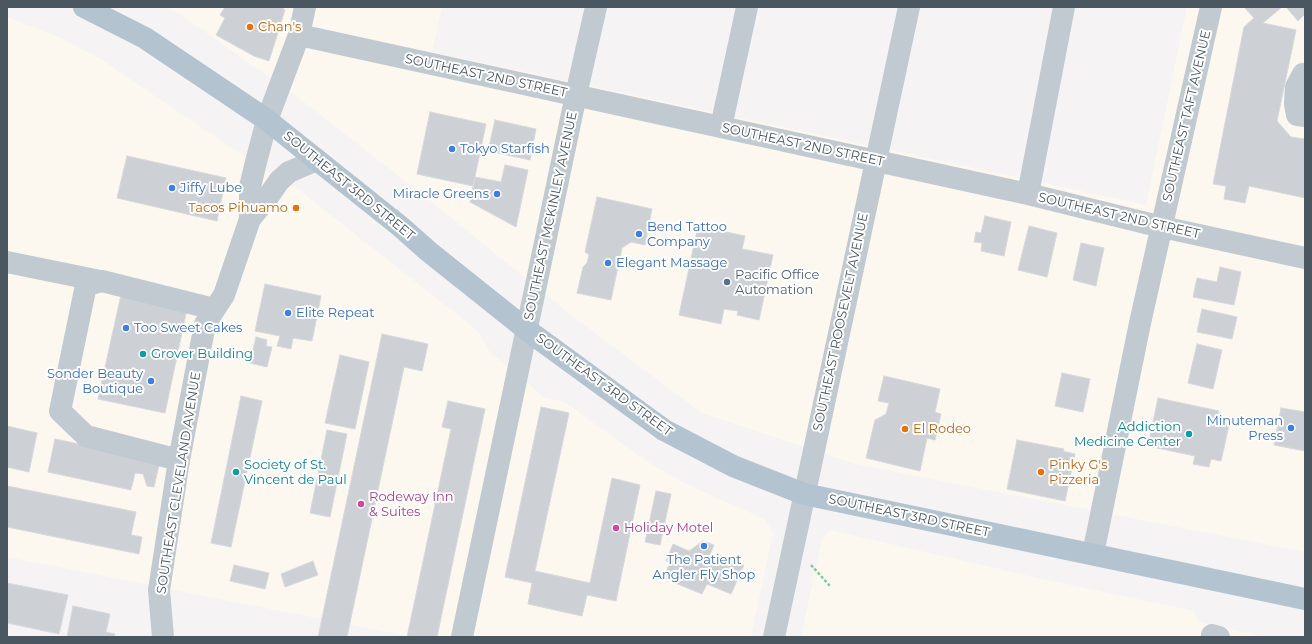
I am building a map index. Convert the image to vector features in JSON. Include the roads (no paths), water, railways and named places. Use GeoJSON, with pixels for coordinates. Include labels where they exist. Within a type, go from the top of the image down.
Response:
{"type":"FeatureCollection","features":[{"type":"Feature","properties":{"kind":"main road","name":"SOUTHEAST 3RD STREET"},"geometry":{"type":"LineString","coordinates":[[84,7],[145,38],[267,120],[527,330],[664,430],[733,466],[804,494],[1305,599]]}},
{"type":"Feature","properties":{"kind":"street","name":"SOUTHEAST CLEVELAND AVENUE"},"geometry":{"type":"LineString","coordinates":[[163,637],[159,590],[179,460],[205,324],[224,294],[250,219],[250,187],[267,120],[300,35],[305,7]]}},
{"type":"Feature","properties":{"kind":"street","name":"SOUTHEAST MCKINLEY AVENUE"},"geometry":{"type":"LineString","coordinates":[[462,637],[576,95],[596,7]]}},
{"type":"Feature","properties":{"kind":"street"},"geometry":{"type":"LineString","coordinates":[[721,127],[747,7]]}},
{"type":"Feature","properties":{"kind":"street","name":"SOUTHEAST ROOSEVELT AVENUE"},"geometry":{"type":"LineString","coordinates":[[774,637],[909,7]]}},
{"type":"Feature","properties":{"kind":"street"},"geometry":{"type":"LineString","coordinates":[[1028,194],[1064,7]]}},
{"type":"Feature","properties":{"kind":"street","name":"SOUTHEAST TAFT AVENUE"},"geometry":{"type":"LineString","coordinates":[[1093,554],[1140,323],[1211,7]]}},
{"type":"Feature","properties":{"kind":"street","name":"SOUTHEAST 2ND STREET"},"geometry":{"type":"LineString","coordinates":[[300,35],[1028,194],[1162,227],[1305,258]]}},
{"type":"Feature","properties":{"kind":"street"},"geometry":{"type":"LineString","coordinates":[[1305,74],[1303,74],[1296,87],[1294,104],[1297,115],[1305,116]]}},
{"type":"Feature","properties":{"kind":"street","name":"SOUTHEAST CLEVELAND AVENUE"},"geometry":{"type":"LineString","coordinates":[[250,219],[279,181],[289,172],[317,160]]}},
{"type":"Feature","properties":{"kind":"street"},"geometry":{"type":"LineString","coordinates":[[7,262],[100,281],[214,309]]}},
{"type":"Feature","properties":{"kind":"street"},"geometry":{"type":"LineString","coordinates":[[100,281],[86,284],[60,411],[86,436],[179,460]]}},
{"type":"Feature","properties":{"kind":"place","name":"Chan's"},"geometry":{"type":"Point","coordinates":[250,27]}},
{"type":"Feature","properties":{"kind":"place","name":"Tokyo Starfish"},"geometry":{"type":"Point","coordinates":[452,149]}},
{"type":"Feature","properties":{"kind":"place","name":"Jiffy Lube"},"geometry":{"type":"Point","coordinates":[172,188]}},
{"type":"Feature","properties":{"kind":"place","name":"Miracle Greens"},"geometry":{"type":"Point","coordinates":[497,194]}},
{"type":"Feature","properties":{"kind":"place","name":"Tacos Pihuamo"},"geometry":{"type":"Point","coordinates":[296,208]}},
{"type":"Feature","properties":{"kind":"place","name":"Bend Tattoo Company"},"geometry":{"type":"Point","coordinates":[639,234]}},
{"type":"Feature","properties":{"kind":"place","name":"Elegant Massage"},"geometry":{"type":"Point","coordinates":[608,263]}},
{"type":"Feature","properties":{"kind":"place","name":"Pacific Office Automation"},"geometry":{"type":"Point","coordinates":[727,282]}},
{"type":"Feature","properties":{"kind":"place","name":"Elite Repeat"},"geometry":{"type":"Point","coordinates":[288,313]}},
{"type":"Feature","properties":{"kind":"place","name":"Too Sweet Cakes"},"geometry":{"type":"Point","coordinates":[126,328]}},
{"type":"Feature","properties":{"kind":"place","name":"Grover Building"},"geometry":{"type":"Point","coordinates":[143,354]}},
{"type":"Feature","properties":{"kind":"place","name":"Sonder Beauty Boutique"},"geometry":{"type":"Point","coordinates":[151,381]}},
{"type":"Feature","properties":{"kind":"place","name":"Minuteman Press"},"geometry":{"type":"Point","coordinates":[1291,428]}},
{"type":"Feature","properties":{"kind":"place","name":"El Rodeo"},"geometry":{"type":"Point","coordinates":[905,429]}},
{"type":"Feature","properties":{"kind":"place","name":"Addiction Medicine Center"},"geometry":{"type":"Point","coordinates":[1189,434]}},
{"type":"Feature","properties":{"kind":"place","name":"Society of St. Vincent de Paul"},"geometry":{"type":"Point","coordinates":[236,472]}},
{"type":"Feature","properties":{"kind":"place","name":"Pinky G's Pizzeria"},"geometry":{"type":"Point","coordinates":[1041,472]}},
{"type":"Feature","properties":{"kind":"place","name":"Rodeway Inn & Suites"},"geometry":{"type":"Point","coordinates":[361,504]}},
{"type":"Feature","properties":{"kind":"place","name":"Holiday Motel"},"geometry":{"type":"Point","coordinates":[616,528]}},
{"type":"Feature","properties":{"kind":"place","name":"The Patient Angler Fly Shop"},"geometry":{"type":"Point","coordinates":[704,546]}}]}
